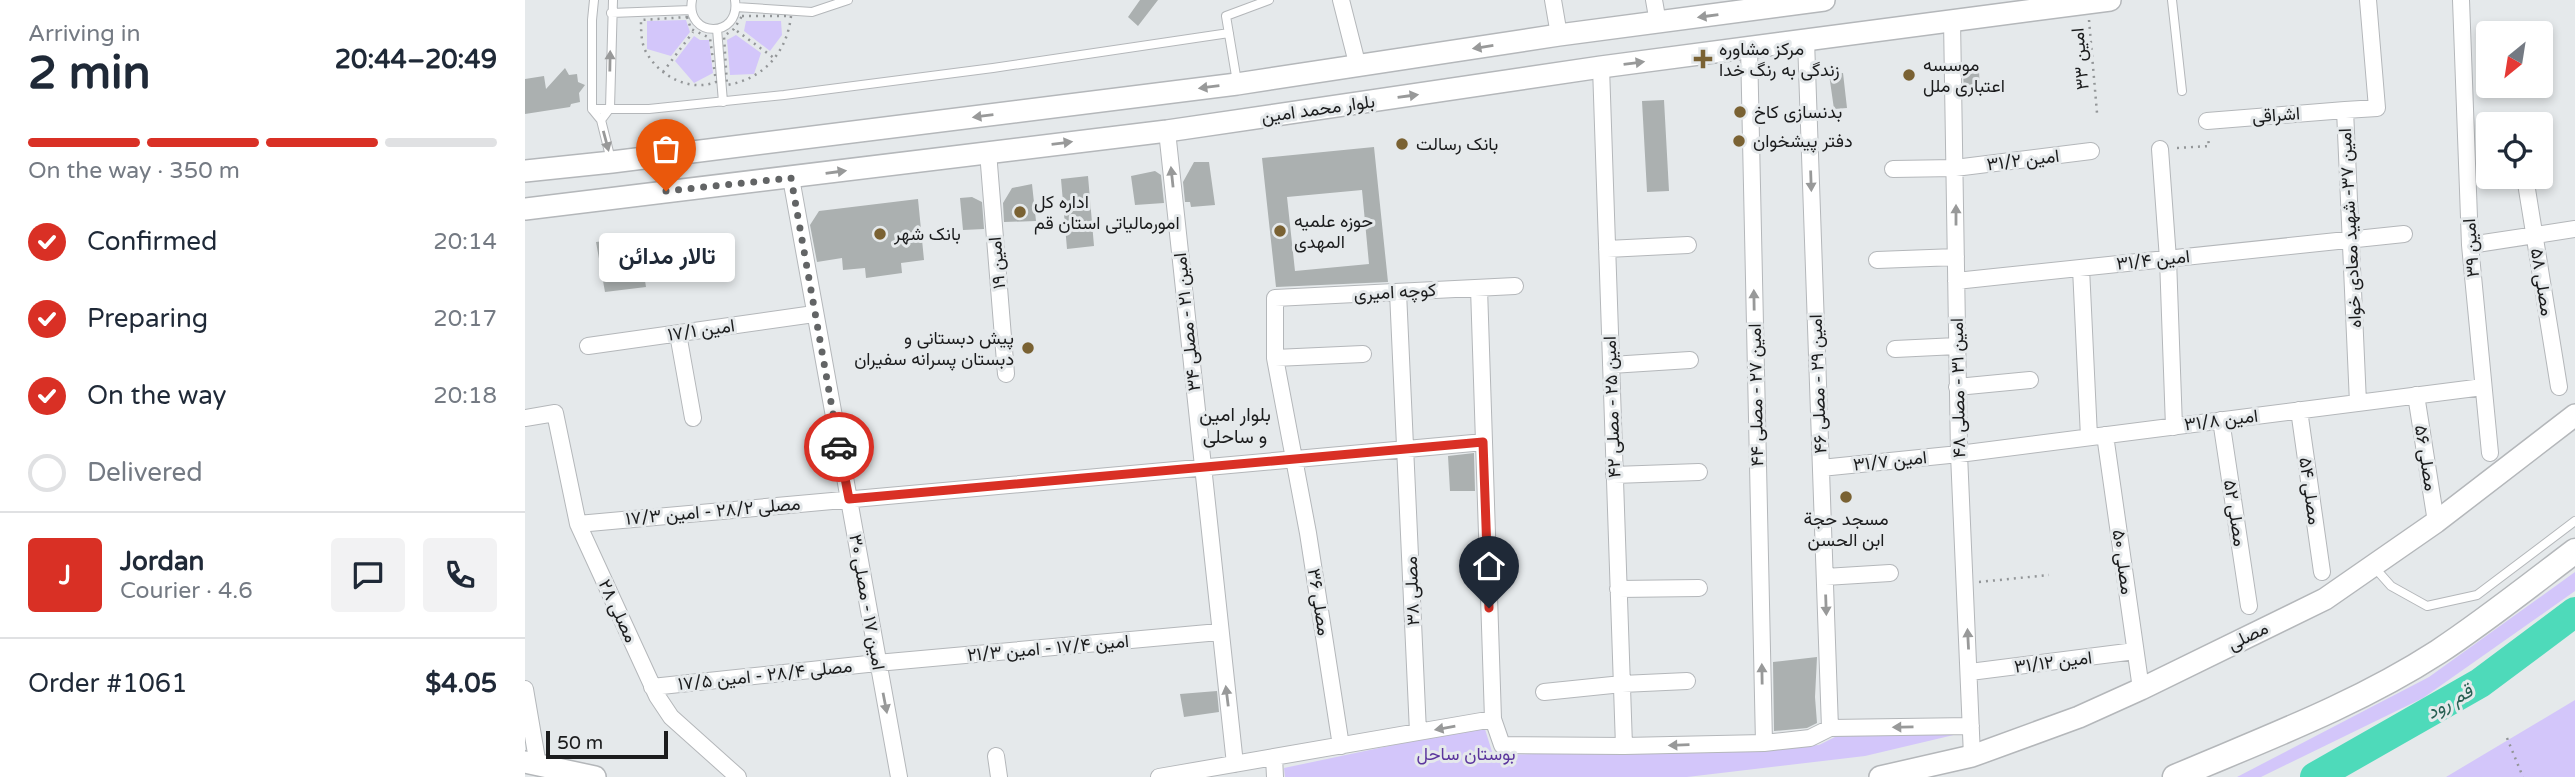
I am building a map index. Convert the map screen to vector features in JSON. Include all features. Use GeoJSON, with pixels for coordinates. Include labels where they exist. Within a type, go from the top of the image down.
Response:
{"type":"FeatureCollection","features":[{"type":"Feature","properties":{"kind":"main road","name":"بلوار محمد امین"},"geometry":{"type":"LineString","coordinates":[[525,171],[1237,84],[1559,35],[1824,0]]}},
{"type":"Feature","properties":{"kind":"main road","name":"بلوار محمد امین"},"geometry":{"type":"LineString","coordinates":[[525,209],[1167,131],[1749,47],[2110,0]]}},
{"type":"Feature","properties":{"kind":"main road"},"geometry":{"type":"LineString","coordinates":[[1658,23],[1664,60]]}},
{"type":"Feature","properties":{"kind":"main road"},"geometry":{"type":"LineString","coordinates":[[612,162],[616,197]]}},
{"type":"Feature","properties":{"kind":"main road","name":"مصلی"},"geometry":{"type":"LineString","coordinates":[[1880,777],[1972,756],[2080,717],[2325,598],[2436,522],[2575,415]]}},
{"type":"Feature","properties":{"kind":"main road"},"geometry":{"type":"LineString","coordinates":[[2175,777],[2307,722],[2410,668],[2455,640],[2575,551]]}},
{"type":"Feature","properties":{"kind":"main road"},"geometry":{"type":"LineString","coordinates":[[2209,777],[2241,749]]}},
{"type":"Feature","properties":{"kind":"main road"},"geometry":{"type":"LineString","coordinates":[[531,764],[595,777]]}},
{"type":"Feature","properties":{"kind":"street"},"geometry":{"type":"LineString","coordinates":[[1341,0],[1358,67]]}},
{"type":"Feature","properties":{"kind":"street"},"geometry":{"type":"LineString","coordinates":[[1553,0],[1559,35]]}},
{"type":"Feature","properties":{"kind":"street"},"geometry":{"type":"LineString","coordinates":[[1654,0],[1658,23]]}},
{"type":"Feature","properties":{"kind":"street","name":"امین ۳۷- شهید معادی خواه"},"geometry":{"type":"LineString","coordinates":[[2358,403],[2345,110],[2377,108],[2368,0]]}},
{"type":"Feature","properties":{"kind":"street","name":"امین ۳۹"},"geometry":{"type":"LineString","coordinates":[[2461,0],[2470,245],[2490,453]]}},
{"type":"Feature","properties":{"kind":"street","name":"امین ۳۱ - مصلی ۴۸"},"geometry":{"type":"LineString","coordinates":[[1952,20],[1957,387],[1972,756]]}},
{"type":"Feature","properties":{"kind":"street","name":"امین ۲۹ - مصلی ۴۶"},"geometry":{"type":"LineString","coordinates":[[1806,40],[1830,728]]}},
{"type":"Feature","properties":{"kind":"street","name":"امین ۲۷ - مصلی ۴۴"},"geometry":{"type":"LineString","coordinates":[[1749,47],[1764,743]]}},
{"type":"Feature","properties":{"kind":"street","name":"امین ۲۵ - مصلی ۴۲"},"geometry":{"type":"LineString","coordinates":[[1601,68],[1624,746]]}},
{"type":"Feature","properties":{"kind":"street","name":"اشراقی"},"geometry":{"type":"LineString","coordinates":[[2207,121],[2345,110]]}},
{"type":"Feature","properties":{"kind":"street","name":"امین ۲۱ - مصلی ۳۴"},"geometry":{"type":"LineString","coordinates":[[1167,131],[1235,764]]}},
{"type":"Feature","properties":{"kind":"street"},"geometry":{"type":"LineString","coordinates":[[2160,149],[2168,259],[2174,426]]}},
{"type":"Feature","properties":{"kind":"street","name":"امین ۳۱/۲"},"geometry":{"type":"LineString","coordinates":[[1893,169],[1955,168],[2091,151]]}},
{"type":"Feature","properties":{"kind":"street","name":"امین ۱۹"},"geometry":{"type":"LineString","coordinates":[[988,152],[1006,374]]}},
{"type":"Feature","properties":{"kind":"street","name":"امین ۱۷ - مصلی ۳۰"},"geometry":{"type":"LineString","coordinates":[[791,178],[899,777]]}},
{"type":"Feature","properties":{"kind":"street","name":"مصلی ۵۸"},"geometry":{"type":"LineString","coordinates":[[2527,189],[2559,387]]}},
{"type":"Feature","properties":{"kind":"street"},"geometry":{"type":"LineString","coordinates":[[2470,245],[2575,229]]}},
{"type":"Feature","properties":{"kind":"street","name":"امین ۳۱/۴"},"geometry":{"type":"LineString","coordinates":[[1956,281],[2404,234]]}},
{"type":"Feature","properties":{"kind":"street"},"geometry":{"type":"LineString","coordinates":[[1607,249],[1688,245]]}},
{"type":"Feature","properties":{"kind":"street"},"geometry":{"type":"LineString","coordinates":[[1877,260],[1956,257]]}},
{"type":"Feature","properties":{"kind":"street","name":"مصلی ۵۰"},"geometry":{"type":"LineString","coordinates":[[2081,268],[2097,436],[2141,689]]}},
{"type":"Feature","properties":{"kind":"street","name":"کوچه امیری"},"geometry":{"type":"LineString","coordinates":[[1275,298],[1515,286]]}},
{"type":"Feature","properties":{"kind":"street"},"geometry":{"type":"LineString","coordinates":[[1479,288],[1493,719],[1502,745],[1764,743],[1810,738],[1830,728],[1971,726]]}},
{"type":"Feature","properties":{"kind":"street","name":"مصلی ۳۸"},"geometry":{"type":"LineString","coordinates":[[1398,292],[1418,732]]}},
{"type":"Feature","properties":{"kind":"street","name":"مصلی ۳۶"},"geometry":{"type":"LineString","coordinates":[[1275,298],[1275,358],[1295,459],[1341,746]]}},
{"type":"Feature","properties":{"kind":"street","name":"امین ۱۷/۱"},"geometry":{"type":"LineString","coordinates":[[588,346],[814,314]]}},
{"type":"Feature","properties":{"kind":"street"},"geometry":{"type":"LineString","coordinates":[[678,334],[694,418]]}},
{"type":"Feature","properties":{"kind":"street"},"geometry":{"type":"LineString","coordinates":[[1895,349],[1957,346]]}},
{"type":"Feature","properties":{"kind":"street"},"geometry":{"type":"LineString","coordinates":[[1275,358],[1363,354]]}},
{"type":"Feature","properties":{"kind":"street"},"geometry":{"type":"LineString","coordinates":[[1611,365],[1690,360]]}},
{"type":"Feature","properties":{"kind":"street"},"geometry":{"type":"LineString","coordinates":[[1957,387],[2030,380]]}},
{"type":"Feature","properties":{"kind":"street","name":"امین ۳۱/۸"},"geometry":{"type":"LineString","coordinates":[[1959,454],[2483,387]]}},
{"type":"Feature","properties":{"kind":"street","name":"مصلی ۵۶"},"geometry":{"type":"LineString","coordinates":[[2417,395],[2436,522]]}},
{"type":"Feature","properties":{"kind":"street","name":"مصلی ۵۴"},"geometry":{"type":"LineString","coordinates":[[2299,410],[2322,572]]}},
{"type":"Feature","properties":{"kind":"street","name":"مصلی ۲۸"},"geometry":{"type":"LineString","coordinates":[[525,418],[555,413],[578,524],[653,687],[671,717],[738,777]]}},
{"type":"Feature","properties":{"kind":"street","name":"مصلی ۵۲"},"geometry":{"type":"LineString","coordinates":[[2221,420],[2249,606]]}},
{"type":"Feature","properties":{"kind":"street","name":"مصلی ۲۸/۲ - امین ۱۷/۳"},"geometry":{"type":"LineString","coordinates":[[578,524],[1483,442]]}},
{"type":"Feature","properties":{"kind":"street","name":"امین ۳۱/۷"},"geometry":{"type":"LineString","coordinates":[[1821,468],[1959,454]]}},
{"type":"Feature","properties":{"kind":"street"},"geometry":{"type":"LineString","coordinates":[[1614,475],[1699,472]]}},
{"type":"Feature","properties":{"kind":"street"},"geometry":{"type":"LineString","coordinates":[[1825,577],[1890,573]]}},
{"type":"Feature","properties":{"kind":"street"},"geometry":{"type":"LineString","coordinates":[[1618,589],[1699,588]]}},
{"type":"Feature","properties":{"kind":"street","name":"امین ۱۷/۴ - امین ۲۱/۳"},"geometry":{"type":"LineString","coordinates":[[877,663],[1219,632]]}},
{"type":"Feature","properties":{"kind":"street","name":"امین ۳۱/۱۲"},"geometry":{"type":"LineString","coordinates":[[1970,672],[2135,651]]}},
{"type":"Feature","properties":{"kind":"street","name":"مصلی ۲۸/۴ - امین ۱۷/۵"},"geometry":{"type":"LineString","coordinates":[[653,687],[877,663]]}},
{"type":"Feature","properties":{"kind":"street"},"geometry":{"type":"LineString","coordinates":[[1544,692],[1687,681]]}},
{"type":"Feature","properties":{"kind":"street"},"geometry":{"type":"LineString","coordinates":[[525,689],[531,764]]}},
{"type":"Feature","properties":{"kind":"street"},"geometry":{"type":"LineString","coordinates":[[1159,777],[1493,719]]}},
{"type":"Feature","properties":{"kind":"street"},"geometry":{"type":"LineString","coordinates":[[996,757],[999,777]]}},
{"type":"Feature","properties":{"kind":"street"},"geometry":{"type":"LineString","coordinates":[[1274,757],[1275,777]]}},
{"type":"Feature","properties":{"kind":"lane"},"geometry":{"type":"LineString","coordinates":[[594,0],[593,108],[601,120],[612,162]]}},
{"type":"Feature","properties":{"kind":"lane"},"geometry":{"type":"LineString","coordinates":[[601,120],[610,108],[613,0]]}},
{"type":"Feature","properties":{"kind":"lane"},"geometry":{"type":"LineString","coordinates":[[692,0],[691,10],[698,23],[711,29],[731,21],[736,4],[813,12],[848,0]]}},
{"type":"Feature","properties":{"kind":"lane"},"geometry":{"type":"LineString","coordinates":[[1237,84],[1226,16],[1269,0]]}},
{"type":"Feature","properties":{"kind":"lane"},"geometry":{"type":"LineString","coordinates":[[2172,0],[2182,91]]}},
{"type":"Feature","properties":{"kind":"lane"},"geometry":{"type":"LineString","coordinates":[[611,13],[691,10]]}},
{"type":"Feature","properties":{"kind":"lane"},"geometry":{"type":"LineString","coordinates":[[716,29],[723,102]]}},
{"type":"Feature","properties":{"kind":"lane"},"geometry":{"type":"LineString","coordinates":[[593,108],[649,110],[723,102],[993,68],[1229,33]]}},
{"type":"Feature","properties":{"kind":"lane"},"geometry":{"type":"LineString","coordinates":[[2372,566],[2391,586],[2427,606],[2477,595],[2575,521]]}},
{"type":"Feature","properties":{"kind":"path","name":"امین ۳۳"},"geometry":{"type":"LineString","coordinates":[[2088,3],[2097,113]]}},
{"type":"Feature","properties":{"kind":"path"},"geometry":{"type":"LineString","coordinates":[[741,16],[791,16],[790,31],[775,59],[758,75],[743,83],[727,85],[724,36],[734,29],[741,16]]}},
{"type":"Feature","properties":{"kind":"path"},"geometry":{"type":"LineString","coordinates":[[687,17],[694,31],[710,38],[716,82],[691,86],[663,72],[646,53],[641,20],[687,17]]}},
{"type":"Feature","properties":{"kind":"path"},"geometry":{"type":"LineString","coordinates":[[734,29],[775,59]]}},
{"type":"Feature","properties":{"kind":"path"},"geometry":{"type":"LineString","coordinates":[[663,72],[694,31]]}},
{"type":"Feature","properties":{"kind":"path"},"geometry":{"type":"LineString","coordinates":[[2160,149],[2209,146],[2207,121]]}},
{"type":"Feature","properties":{"kind":"path"},"geometry":{"type":"LineString","coordinates":[[1965,583],[2049,575]]}},
{"type":"Feature","properties":{"kind":"path"},"geometry":{"type":"LineString","coordinates":[[2507,738],[2523,777]]}},
{"type":"Feature","properties":{"kind":"green space"},"geometry":{"type":"Polygon","coordinates":[[[686,20],[690,32],[671,56],[647,49],[647,21],[686,20]]]}},
{"type":"Feature","properties":{"kind":"green space"},"geometry":{"type":"Polygon","coordinates":[[[746,21],[781,21],[782,35],[770,51],[744,31],[746,21]]]}},
{"type":"Feature","properties":{"kind":"green space"},"geometry":{"type":"Polygon","coordinates":[[[736,35],[761,53],[754,74],[730,75],[727,40],[736,35]]]}},
{"type":"Feature","properties":{"kind":"green space"},"geometry":{"type":"Polygon","coordinates":[[[694,36],[700,40],[709,40],[713,73],[694,83],[675,61],[694,36]]]}},
{"type":"Feature","properties":{"kind":"green space"},"geometry":{"type":"Polygon","coordinates":[[[2575,572],[2575,591],[2423,698],[2261,777],[2237,777],[2429,677],[2575,572]]]}},
{"type":"Feature","properties":{"kind":"green space"},"geometry":{"type":"Polygon","coordinates":[[[2575,700],[2575,777],[2446,777],[2575,700]]]}},
{"type":"Feature","properties":{"kind":"green space","name":"بوستان ساحل"},"geometry":{"type":"Polygon","coordinates":[[[1484,726],[1493,755],[1756,749],[1819,745],[1839,735],[1958,734],[1865,756],[1687,777],[1285,777],[1284,768],[1484,726]]]}},
{"type":"Feature","properties":{"kind":"building"},"geometry":{"type":"Polygon","coordinates":[[[1140,0],[1158,0],[1138,26],[1128,17],[1140,0]]]}},
{"type":"Feature","properties":{"kind":"building"},"geometry":{"type":"Polygon","coordinates":[[[565,68],[569,75],[577,74],[578,82],[585,85],[579,93],[580,102],[571,104],[570,107],[525,114],[525,79],[544,76],[546,89],[565,68]]]}},
{"type":"Feature","properties":{"kind":"building"},"geometry":{"type":"Polygon","coordinates":[[[1979,71],[1980,91],[1964,92],[1963,72],[1979,71]]]}},
{"type":"Feature","properties":{"kind":"building"},"geometry":{"type":"Polygon","coordinates":[[[1843,73],[1847,108],[1834,109],[1829,74],[1843,73]]]}},
{"type":"Feature","properties":{"kind":"building"},"geometry":{"type":"Polygon","coordinates":[[[1664,100],[1669,191],[1647,192],[1642,101],[1664,100]]]}},
{"type":"Feature","properties":{"kind":"building","name":"حوزه علمیه المهدی"},"geometry":{"type":"Polygon","coordinates":[[[1374,147],[1388,282],[1276,287],[1262,158],[1374,147]],[[1362,190],[1287,197],[1295,271],[1369,264],[1362,190]]]}},
{"type":"Feature","properties":{"kind":"building"},"geometry":{"type":"Polygon","coordinates":[[[1194,162],[1209,162],[1215,205],[1191,207],[1190,202],[1185,202],[1183,182],[1194,162]]]}},
{"type":"Feature","properties":{"kind":"building"},"geometry":{"type":"Polygon","coordinates":[[[1155,171],[1161,175],[1164,203],[1135,205],[1131,176],[1155,171]]]}},
{"type":"Feature","properties":{"kind":"building"},"geometry":{"type":"Polygon","coordinates":[[[1088,176],[1094,246],[1067,249],[1061,179],[1088,176]]]}},
{"type":"Feature","properties":{"kind":"building","name":"اداره کل امورمالیاتی استان قم"},"geometry":{"type":"Polygon","coordinates":[[[1032,184],[1036,221],[1004,222],[1003,203],[1012,188],[1032,184]]]}},
{"type":"Feature","properties":{"kind":"building"},"geometry":{"type":"Polygon","coordinates":[[[972,197],[982,202],[984,229],[963,230],[960,198],[972,197]]]}},
{"type":"Feature","properties":{"kind":"building"},"geometry":{"type":"Polygon","coordinates":[[[918,199],[924,260],[901,263],[902,273],[866,278],[865,268],[843,270],[842,258],[817,262],[810,225],[819,211],[918,199]]]}},
{"type":"Feature","properties":{"kind":"building"},"geometry":{"type":"Polygon","coordinates":[[[638,237],[646,287],[605,292],[596,242],[638,237]]]}},
{"type":"Feature","properties":{"kind":"building"},"geometry":{"type":"Polygon","coordinates":[[[1474,453],[1475,491],[1450,491],[1448,456],[1474,453]]]}},
{"type":"Feature","properties":{"kind":"building"},"geometry":{"type":"Polygon","coordinates":[[[1817,657],[1817,723],[1807,728],[1774,731],[1773,662],[1817,657]]]}},
{"type":"Feature","properties":{"kind":"building"},"geometry":{"type":"Polygon","coordinates":[[[1217,691],[1219,712],[1184,717],[1180,694],[1217,691]]]}},
{"type":"Feature","properties":{"kind":"waterway","name":"قم رود"},"geometry":{"type":"LineString","coordinates":[[2315,777],[2480,683],[2575,612]]}},
{"type":"Feature","properties":{"kind":"way so far"},"geometry":{"type":"LineString","coordinates":[[666,191],[791,178],[839,447]]}},
{"type":"Feature","properties":{"kind":"place","name":"مرکز مشاوره زندگی به رنگ خدا"},"geometry":{"type":"Point","coordinates":[1703,59]}},
{"type":"Feature","properties":{"kind":"place","name":"موسسه اعتباری ملل"},"geometry":{"type":"Point","coordinates":[1909,75]}},
{"type":"Feature","properties":{"kind":"place","name":"بدنسازی کاخ"},"geometry":{"type":"Point","coordinates":[1740,112]}},
{"type":"Feature","properties":{"kind":"place","name":"دفتر پیشخوان"},"geometry":{"type":"Point","coordinates":[1739,141]}},
{"type":"Feature","properties":{"kind":"place","name":"بانک رسالت"},"geometry":{"type":"Point","coordinates":[1402,144]}},
{"type":"Feature","properties":{"kind":"place","name":"تالار مدائن"},"geometry":{"type":"Point","coordinates":[666,191]}},
{"type":"Feature","properties":{"kind":"place","name":"اداره کل امورمالیاتی استان قم"},"geometry":{"type":"Point","coordinates":[1020,212]}},
{"type":"Feature","properties":{"kind":"place","name":"حوزه علمیه المهدی"},"geometry":{"type":"Point","coordinates":[1280,231]}},
{"type":"Feature","properties":{"kind":"place","name":"بانک شهر"},"geometry":{"type":"Point","coordinates":[880,234]}},
{"type":"Feature","properties":{"kind":"place","name":"پیش دبستانی و دبستان پسرانه سفیران"},"geometry":{"type":"Point","coordinates":[1028,348]}},
{"type":"Feature","properties":{"kind":"place","name":"مسجد حجة ابن الحسن"},"geometry":{"type":"Point","coordinates":[1846,497]}},
{"type":"Feature","properties":{"kind":"district","name":"بلوار امین و ساحلی"},"geometry":{"type":"Point","coordinates":[1235,425]}},
{"type":"Feature","properties":{"kind":"route"},"geometry":{"type":"LineString","coordinates":[[839,447],[849,499],[1483,442],[1489,608]]}}]}
